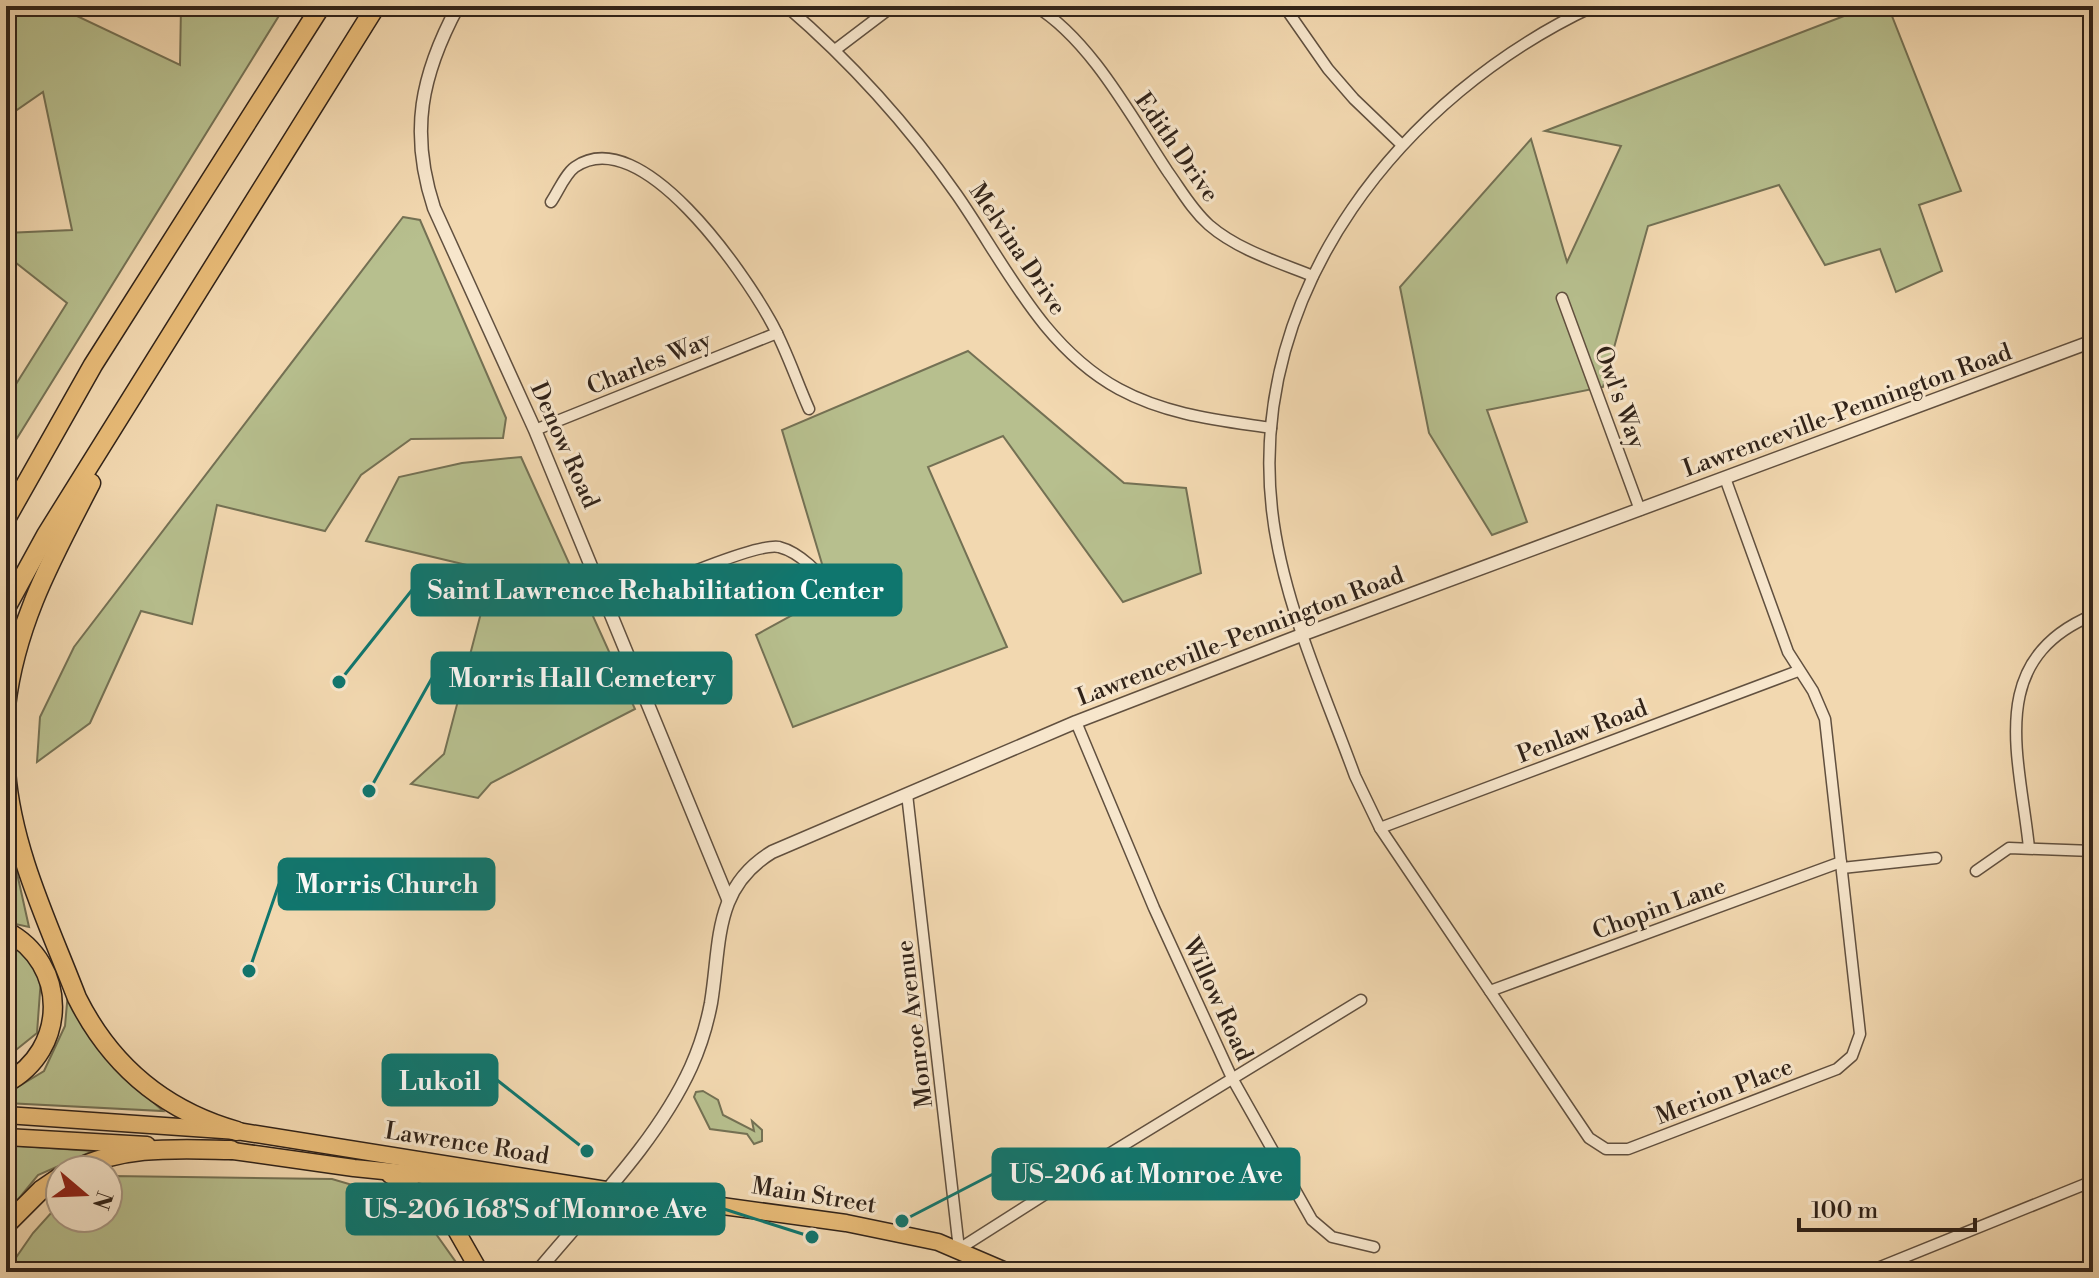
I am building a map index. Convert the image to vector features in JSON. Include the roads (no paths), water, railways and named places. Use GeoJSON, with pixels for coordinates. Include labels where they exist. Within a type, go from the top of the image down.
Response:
{"type":"FeatureCollection","features":[{"type":"Feature","properties":{"kind":"highway"},"geometry":{"type":"LineString","coordinates":[[6,519],[93,365],[321,6]]}},
{"type":"Feature","properties":{"kind":"highway"},"geometry":{"type":"LineString","coordinates":[[6,608],[46,535],[376,6]]}},
{"type":"Feature","properties":{"kind":"highway"},"geometry":{"type":"LineString","coordinates":[[6,706],[17,645],[32,600],[142,382]]}},
{"type":"Feature","properties":{"kind":"highway"},"geometry":{"type":"LineString","coordinates":[[6,771],[22,852],[88,1020],[122,1065],[151,1090],[187,1113],[237,1131]]}},
{"type":"Feature","properties":{"kind":"highway"},"geometry":{"type":"LineString","coordinates":[[6,931],[34,952],[47,975],[53,999],[53,1015],[44,1047],[29,1067],[6,1083]]}},
{"type":"Feature","properties":{"kind":"highway","name":"Lawrence Road"},"geometry":{"type":"LineString","coordinates":[[6,1115],[237,1131],[606,1190]]}},
{"type":"Feature","properties":{"kind":"highway","name":"Lawrence Road"},"geometry":{"type":"LineString","coordinates":[[6,1137],[231,1150],[523,1187],[606,1190]]}},
{"type":"Feature","properties":{"kind":"highway"},"geometry":{"type":"LineString","coordinates":[[118,1154],[155,1149],[231,1150]]}},
{"type":"Feature","properties":{"kind":"highway"},"geometry":{"type":"LineString","coordinates":[[381,1171],[407,1184],[448,1216],[479,1272]]}},
{"type":"Feature","properties":{"kind":"highway"},"geometry":{"type":"LineString","coordinates":[[6,1225],[22,1206],[44,1189]]}},
{"type":"Feature","properties":{"kind":"highway","name":"Main Street"},"geometry":{"type":"LineString","coordinates":[[606,1190],[846,1223],[915,1236],[959,1249],[1008,1272]]}},
{"type":"Feature","properties":{"kind":"street","name":"Denow Road"},"geometry":{"type":"LineString","coordinates":[[458,6],[436,51],[424,88],[421,115],[423,163],[434,208],[535,430],[728,899]]}},
{"type":"Feature","properties":{"kind":"street","name":"Melvina Drive"},"geometry":{"type":"LineString","coordinates":[[786,6],[835,50],[925,152],[1034,312],[1069,353],[1116,388],[1162,408],[1188,416],[1271,428]]}},
{"type":"Feature","properties":{"kind":"street"},"geometry":{"type":"LineString","coordinates":[[835,50],[893,6]]}},
{"type":"Feature","properties":{"kind":"street","name":"Edith Drive"},"geometry":{"type":"LineString","coordinates":[[1035,6],[1082,44],[1183,196],[1207,224],[1240,246],[1313,276]]}},
{"type":"Feature","properties":{"kind":"street"},"geometry":{"type":"LineString","coordinates":[[1284,6],[1328,69],[1402,145]]}},
{"type":"Feature","properties":{"kind":"street","name":"Merion Place"},"geometry":{"type":"LineString","coordinates":[[1594,6],[1547,29],[1481,72],[1402,145],[1359,198],[1313,276],[1288,339],[1280,368],[1271,428],[1269,471],[1277,545],[1286,582],[1355,776],[1380,828],[1589,1138],[1606,1149],[1628,1149],[1837,1069],[1852,1056],[1858,1045],[1860,1026],[1825,719],[1780,632],[1725,478]]}},
{"type":"Feature","properties":{"kind":"street"},"geometry":{"type":"LineString","coordinates":[[551,202],[573,168],[612,160],[638,168],[683,205],[711,234],[753,290],[777,333],[809,409]]}},
{"type":"Feature","properties":{"kind":"street","name":"Owl's Way"},"geometry":{"type":"LineString","coordinates":[[1562,298],[1640,510]]}},
{"type":"Feature","properties":{"kind":"street","name":"Charles Way"},"geometry":{"type":"LineString","coordinates":[[535,430],[777,333]]}},
{"type":"Feature","properties":{"kind":"street","name":"Lawrenceville-Pennington Road"},"geometry":{"type":"LineString","coordinates":[[537,1272],[665,1113],[690,1067],[710,1005],[723,914],[728,899],[746,871],[772,852],[1076,722],[1304,634],[2093,341]]}},
{"type":"Feature","properties":{"kind":"street"},"geometry":{"type":"LineString","coordinates":[[610,607],[662,584],[769,546],[792,552],[814,569],[844,603]]}},
{"type":"Feature","properties":{"kind":"street"},"geometry":{"type":"LineString","coordinates":[[2029,848],[2014,735],[2016,706],[2033,664],[2050,642],[2064,630],[2093,615]]}},
{"type":"Feature","properties":{"kind":"street","name":"Penlaw Road"},"geometry":{"type":"LineString","coordinates":[[1380,828],[1798,671]]}},
{"type":"Feature","properties":{"kind":"street","name":"Willow Road"},"geometry":{"type":"LineString","coordinates":[[1076,722],[1154,908],[1232,1078],[1312,1220],[1332,1237],[1374,1247]]}},
{"type":"Feature","properties":{"kind":"street","name":"Monroe Avenue"},"geometry":{"type":"LineString","coordinates":[[907,794],[959,1249]]}},
{"type":"Feature","properties":{"kind":"street"},"geometry":{"type":"LineString","coordinates":[[1976,871],[2009,848],[2093,851]]}},
{"type":"Feature","properties":{"kind":"street","name":"Chopin Lane"},"geometry":{"type":"LineString","coordinates":[[1490,991],[1842,865],[1936,858]]}},
{"type":"Feature","properties":{"kind":"street"},"geometry":{"type":"LineString","coordinates":[[959,1249],[1361,1000]]}},
{"type":"Feature","properties":{"kind":"street"},"geometry":{"type":"LineString","coordinates":[[1868,1272],[2093,1181]]}},
{"type":"Feature","properties":{"kind":"place","name":"Saint Lawrence Rehabilitation Center"},"geometry":{"type":"Point","coordinates":[339,682]}},
{"type":"Feature","properties":{"kind":"place","name":"Morris Hall Cemetery"},"geometry":{"type":"Point","coordinates":[369,791]}},
{"type":"Feature","properties":{"kind":"place","name":"Morris Church"},"geometry":{"type":"Point","coordinates":[249,971]}},
{"type":"Feature","properties":{"kind":"place","name":"Lukoil"},"geometry":{"type":"Point","coordinates":[587,1151]}},
{"type":"Feature","properties":{"kind":"place","name":"US-206 at Monroe Ave"},"geometry":{"type":"Point","coordinates":[902,1221]}},
{"type":"Feature","properties":{"kind":"place","name":"US-206 168'S of Monroe Ave"},"geometry":{"type":"Point","coordinates":[812,1237]}}]}
